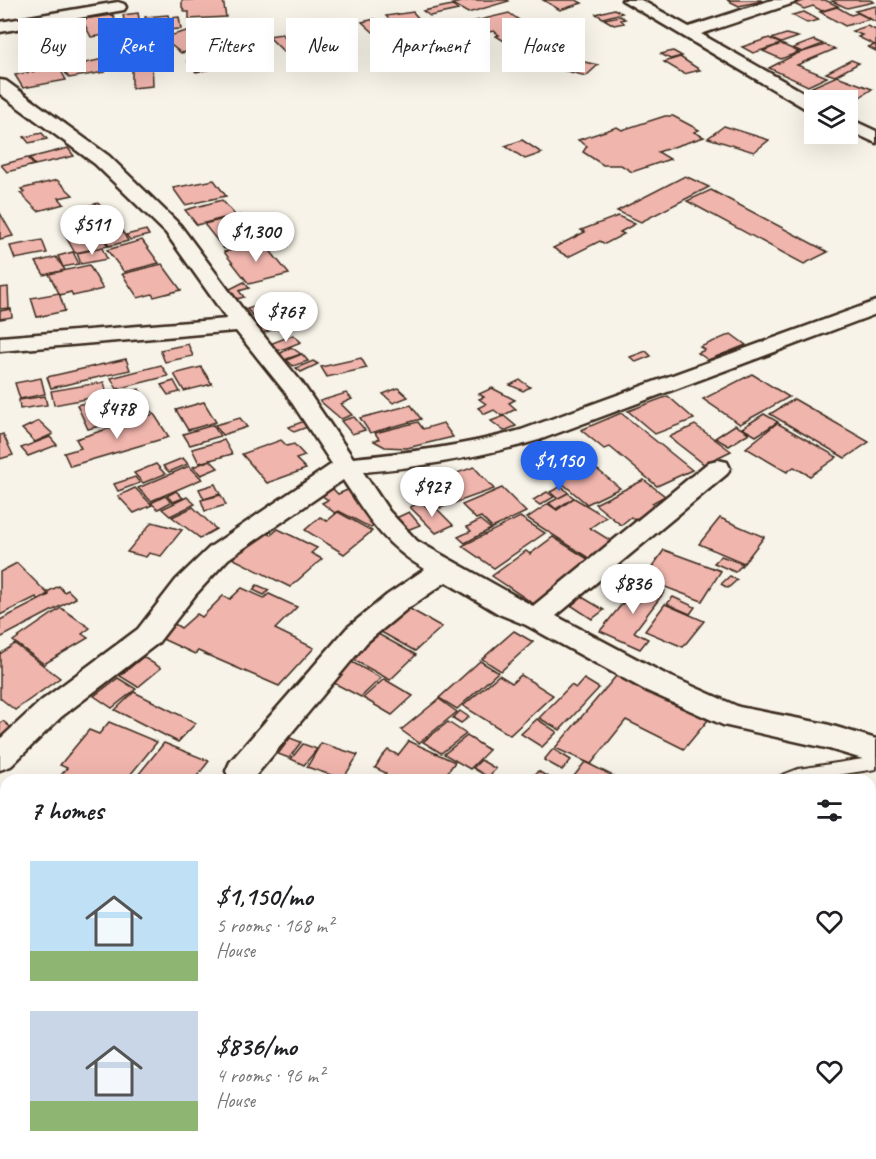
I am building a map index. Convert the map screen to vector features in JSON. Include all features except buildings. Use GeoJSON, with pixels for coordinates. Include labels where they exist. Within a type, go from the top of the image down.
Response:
{"type":"FeatureCollection","features":[{"type":"Feature","properties":{"kind":"street"},"geometry":{"type":"LineString","coordinates":[[630,0],[804,100]]}},
{"type":"Feature","properties":{"kind":"street"},"geometry":{"type":"LineString","coordinates":[[687,33],[788,0]]}},
{"type":"Feature","properties":{"kind":"street"},"geometry":{"type":"LineString","coordinates":[[0,27],[118,7]]}},
{"type":"Feature","properties":{"kind":"street"},"geometry":{"type":"LineString","coordinates":[[0,85],[28,108],[102,160],[173,229],[242,324],[294,388],[380,517],[408,547],[509,607],[536,618],[655,682],[734,717],[825,736],[876,751]]}},
{"type":"Feature","properties":{"kind":"street"},"geometry":{"type":"LineString","coordinates":[[858,128],[876,138]]}},
{"type":"Feature","properties":{"kind":"street"},"geometry":{"type":"LineString","coordinates":[[0,758],[51,709],[148,636],[186,587],[219,553],[347,466],[432,458],[481,449],[530,435],[876,307]]}},
{"type":"Feature","properties":{"kind":"street"},"geometry":{"type":"LineString","coordinates":[[0,344],[242,324]]}},
{"type":"Feature","properties":{"kind":"street"},"geometry":{"type":"LineString","coordinates":[[536,618],[718,468]]}},
{"type":"Feature","properties":{"kind":"street"},"geometry":{"type":"LineString","coordinates":[[241,771],[357,635],[397,602],[445,569]]}},
{"type":"Feature","properties":{"kind":"lane"},"geometry":{"type":"LineString","coordinates":[[804,774],[876,763]]}}]}
